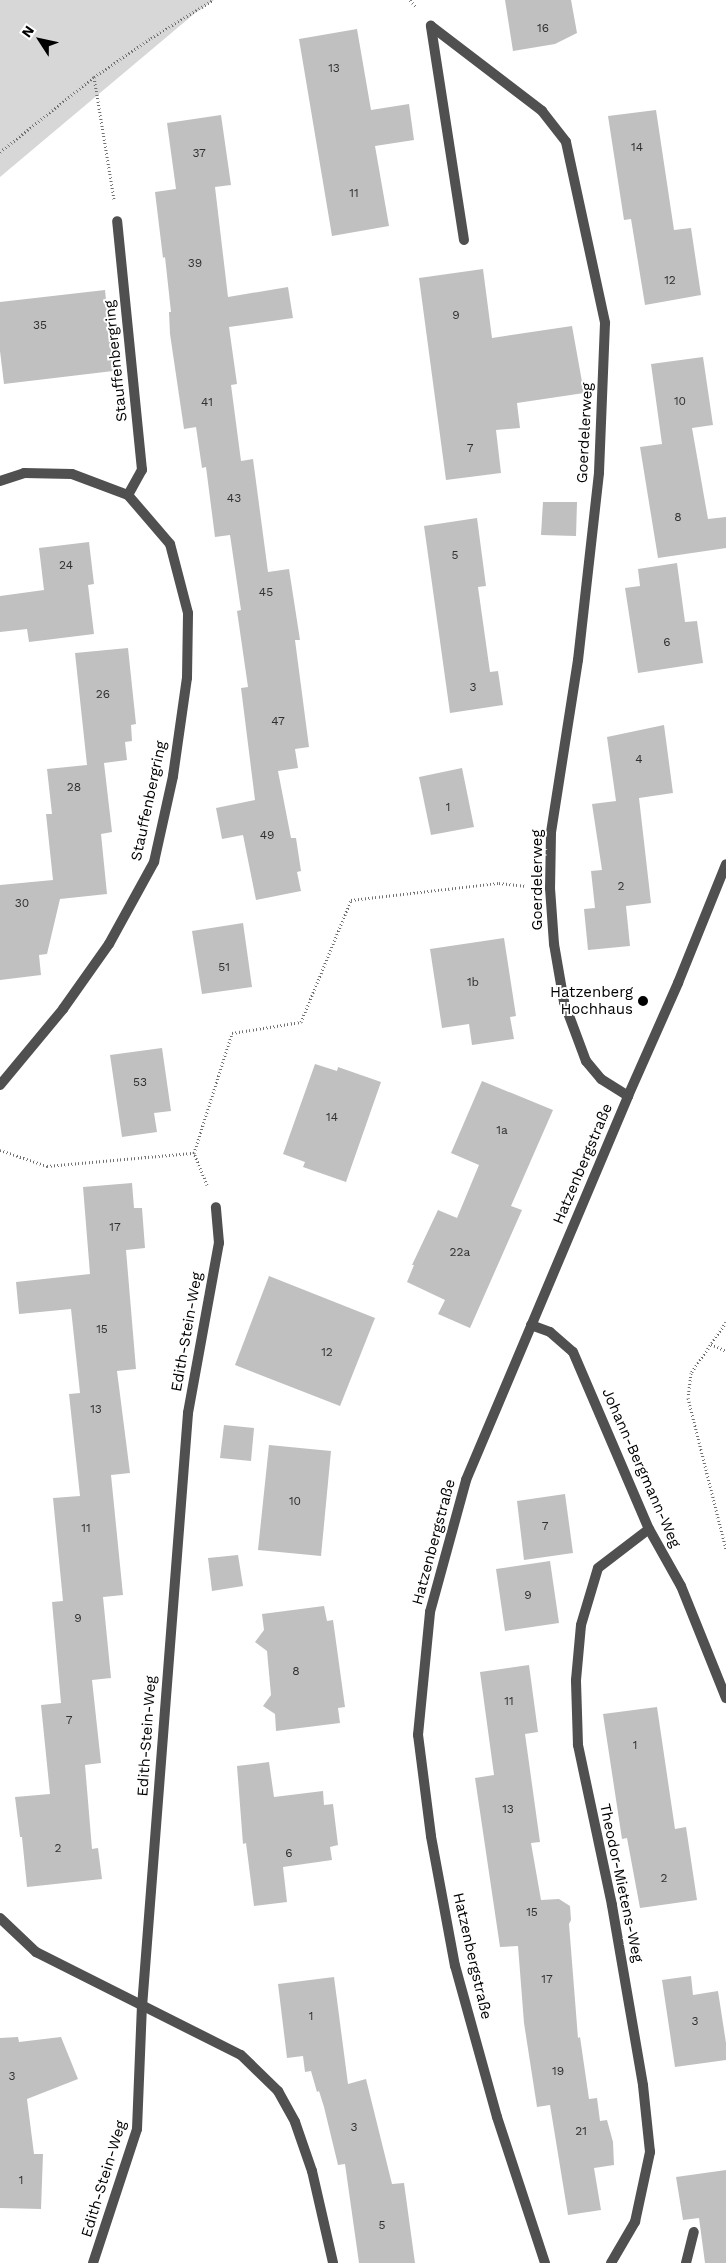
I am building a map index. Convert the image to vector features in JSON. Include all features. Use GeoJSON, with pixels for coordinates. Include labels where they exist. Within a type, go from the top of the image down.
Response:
{"type":"FeatureCollection","features":[{"type":"Feature","properties":{"kind":"street","name":"Goerdelerweg"},"geometry":{"type":"LineString","coordinates":[[464,240],[431,26],[542,111],[566,142],[605,323],[600,473],[578,660],[551,833],[550,888],[554,944],[564,1002],[586,1061],[601,1079],[628,1096]]}},
{"type":"Feature","properties":{"kind":"street","name":"Stauffenbergring"},"geometry":{"type":"LineString","coordinates":[[117,221],[142,470],[128,495]]}},
{"type":"Feature","properties":{"kind":"street","name":"Stauffenbergring"},"geometry":{"type":"LineString","coordinates":[[0,482],[24,473],[72,474],[128,495],[170,544],[188,613],[187,678],[171,786],[154,862],[109,944],[63,1009],[0,1085]]}},
{"type":"Feature","properties":{"kind":"street","name":"Hatzenbergstraße"},"geometry":{"type":"LineString","coordinates":[[545,2263],[497,2117],[455,1966],[431,1836],[418,1735],[430,1612],[466,1480],[628,1096],[678,984],[726,864]]}},
{"type":"Feature","properties":{"kind":"street","name":"Edith-Stein-Weg"},"geometry":{"type":"LineString","coordinates":[[93,2263],[138,2129],[142,2007],[188,1413],[219,1242],[216,1207]]}},
{"type":"Feature","properties":{"kind":"street","name":"Johann-Bergmann-Weg"},"geometry":{"type":"LineString","coordinates":[[532,1325],[550,1332],[573,1352],[649,1529],[681,1586],[726,1698]]}},
{"type":"Feature","properties":{"kind":"street","name":"Theodor-Mietens-Weg"},"geometry":{"type":"LineString","coordinates":[[611,2263],[635,2222],[650,2152],[643,2085],[612,1905],[578,1745],[576,1680],[581,1625],[598,1568],[649,1529]]}},
{"type":"Feature","properties":{"kind":"street"},"geometry":{"type":"LineString","coordinates":[[0,1918],[36,1952],[142,2007],[241,2055],[278,2091],[295,2122],[312,2171],[333,2263]]}},
{"type":"Feature","properties":{"kind":"street"},"geometry":{"type":"LineString","coordinates":[[686,2263],[694,2232]]}},
{"type":"Feature","properties":{"kind":"path"},"geometry":{"type":"LineString","coordinates":[[0,152],[94,77],[151,38],[214,0]]}},
{"type":"Feature","properties":{"kind":"path"},"geometry":{"type":"LineString","coordinates":[[94,77],[117,221]]}},
{"type":"Feature","properties":{"kind":"path"},"geometry":{"type":"LineString","coordinates":[[216,1207],[194,1153],[232,1033],[301,1022],[352,900],[499,883]]}},
{"type":"Feature","properties":{"kind":"path"},"geometry":{"type":"LineString","coordinates":[[0,1150],[47,1166],[194,1153]]}},
{"type":"Feature","properties":{"kind":"path"},"geometry":{"type":"LineString","coordinates":[[726,1322],[691,1372],[688,1398],[726,1549]]}},
{"type":"Feature","properties":{"kind":"path"},"geometry":{"type":"LineString","coordinates":[[711,1344],[726,1352]]}},
{"type":"Feature","properties":{"kind":"shaded area"},"geometry":{"type":"Polygon","coordinates":[[[0,0],[214,0],[194,14],[0,177],[0,0]]]}},
{"type":"Feature","properties":{"kind":"building"},"geometry":{"type":"Polygon","coordinates":[[[505,0],[571,0],[577,33],[555,44],[513,51],[505,0]]]}},
{"type":"Feature","properties":{"kind":"building"},"geometry":{"type":"Polygon","coordinates":[[[357,29],[371,110],[409,104],[414,140],[375,146],[389,226],[332,236],[299,39],[357,29]]]}},
{"type":"Feature","properties":{"kind":"building"},"geometry":{"type":"Polygon","coordinates":[[[656,110],[674,230],[691,228],[701,295],[645,305],[631,219],[624,220],[608,116],[656,110]]]}},
{"type":"Feature","properties":{"kind":"building"},"geometry":{"type":"Polygon","coordinates":[[[221,115],[231,185],[215,187],[228,297],[288,287],[293,318],[229,327],[237,384],[231,385],[241,461],[253,459],[268,572],[289,569],[300,640],[295,640],[309,747],[295,749],[298,768],[278,771],[291,838],[296,838],[301,871],[297,872],[301,891],[256,900],[243,835],[222,839],[216,808],[255,800],[241,688],[248,687],[237,611],[241,610],[230,535],[215,537],[206,467],[202,468],[196,427],[184,429],[170,334],[169,312],[171,312],[155,192],[176,189],[167,123],[221,115]]]}},
{"type":"Feature","properties":{"kind":"building"},"geometry":{"type":"Polygon","coordinates":[[[483,269],[492,338],[572,326],[584,393],[517,403],[520,428],[496,430],[501,473],[446,480],[419,278],[483,269]]]}},
{"type":"Feature","properties":{"kind":"building"},"geometry":{"type":"Polygon","coordinates":[[[105,290],[113,371],[4,384],[0,351],[0,302],[105,290]]]}},
{"type":"Feature","properties":{"kind":"building"},"geometry":{"type":"Polygon","coordinates":[[[703,357],[713,425],[692,428],[708,519],[726,517],[726,548],[658,558],[640,447],[662,444],[651,364],[703,357]]]}},
{"type":"Feature","properties":{"kind":"building"},"geometry":{"type":"Polygon","coordinates":[[[543,502],[577,502],[576,536],[541,535],[543,502]]]}},
{"type":"Feature","properties":{"kind":"building"},"geometry":{"type":"Polygon","coordinates":[[[477,518],[486,586],[478,587],[490,672],[498,671],[503,705],[450,713],[424,526],[477,518]]]}},
{"type":"Feature","properties":{"kind":"building"},"geometry":{"type":"Polygon","coordinates":[[[89,542],[94,584],[88,585],[94,634],[29,642],[27,629],[0,632],[0,596],[44,590],[39,548],[89,542]]]}},
{"type":"Feature","properties":{"kind":"building"},"geometry":{"type":"Polygon","coordinates":[[[677,563],[685,622],[697,621],[703,663],[638,673],[625,588],[640,586],[638,569],[677,563]]]}},
{"type":"Feature","properties":{"kind":"building"},"geometry":{"type":"Polygon","coordinates":[[[128,648],[136,724],[131,725],[132,741],[125,742],[127,760],[104,763],[112,832],[101,834],[107,894],[60,899],[47,954],[39,955],[41,975],[0,980],[0,885],[53,880],[46,814],[52,814],[47,769],[87,765],[75,653],[128,648]]]}},
{"type":"Feature","properties":{"kind":"building"},"geometry":{"type":"Polygon","coordinates":[[[664,725],[673,793],[639,798],[651,903],[626,906],[630,946],[588,950],[584,909],[595,908],[591,871],[602,870],[592,804],[616,801],[607,737],[664,725]]]}},
{"type":"Feature","properties":{"kind":"building"},"geometry":{"type":"Polygon","coordinates":[[[462,768],[474,827],[431,835],[419,777],[462,768]]]}},
{"type":"Feature","properties":{"kind":"building"},"geometry":{"type":"Polygon","coordinates":[[[243,923],[252,987],[202,994],[192,931],[243,923]]]}},
{"type":"Feature","properties":{"kind":"building"},"geometry":{"type":"Polygon","coordinates":[[[504,938],[516,1016],[510,1017],[514,1039],[472,1045],[469,1024],[442,1028],[430,949],[504,938]]]}},
{"type":"Feature","properties":{"kind":"building"},"geometry":{"type":"Polygon","coordinates":[[[162,1048],[171,1111],[154,1113],[157,1132],[122,1137],[110,1055],[162,1048]]]}},
{"type":"Feature","properties":{"kind":"building"},"geometry":{"type":"Polygon","coordinates":[[[315,1064],[337,1071],[338,1067],[381,1082],[346,1182],[303,1167],[305,1162],[283,1154],[315,1064]]]}},
{"type":"Feature","properties":{"kind":"building"},"geometry":{"type":"Polygon","coordinates":[[[482,1081],[553,1110],[511,1206],[522,1210],[470,1328],[438,1314],[445,1300],[407,1282],[414,1265],[412,1265],[438,1210],[457,1218],[479,1165],[451,1153],[482,1081]]]}},
{"type":"Feature","properties":{"kind":"building"},"geometry":{"type":"Polygon","coordinates":[[[132,1183],[134,1208],[142,1208],[145,1248],[126,1250],[136,1369],[117,1371],[130,1473],[111,1475],[123,1595],[103,1597],[111,1678],[92,1680],[101,1763],[85,1765],[92,1849],[98,1848],[102,1879],[27,1887],[22,1837],[20,1837],[15,1797],[50,1794],[41,1705],[61,1703],[52,1602],[63,1601],[53,1498],[80,1496],[69,1394],[80,1393],[71,1309],[19,1314],[16,1282],[90,1274],[83,1187],[132,1183]]]}},
{"type":"Feature","properties":{"kind":"building"},"geometry":{"type":"Polygon","coordinates":[[[269,1276],[375,1318],[340,1406],[235,1365],[269,1276]]]}},
{"type":"Feature","properties":{"kind":"building"},"geometry":{"type":"Polygon","coordinates":[[[224,1425],[254,1428],[251,1461],[220,1458],[224,1425]]]}},
{"type":"Feature","properties":{"kind":"building"},"geometry":{"type":"Polygon","coordinates":[[[269,1445],[331,1451],[321,1556],[258,1550],[269,1445]]]}},
{"type":"Feature","properties":{"kind":"building"},"geometry":{"type":"Polygon","coordinates":[[[565,1494],[573,1553],[524,1560],[517,1501],[565,1494]]]}},
{"type":"Feature","properties":{"kind":"building"},"geometry":{"type":"Polygon","coordinates":[[[238,1555],[243,1586],[212,1591],[208,1558],[238,1555]]]}},
{"type":"Feature","properties":{"kind":"building"},"geometry":{"type":"Polygon","coordinates":[[[550,1561],[559,1623],[505,1631],[496,1569],[550,1561]]]}},
{"type":"Feature","properties":{"kind":"building"},"geometry":{"type":"Polygon","coordinates":[[[324,1606],[327,1621],[333,1620],[345,1707],[338,1708],[340,1723],[276,1731],[275,1714],[263,1706],[271,1695],[267,1651],[255,1642],[264,1630],[262,1614],[324,1606]]]}},
{"type":"Feature","properties":{"kind":"building"},"geometry":{"type":"Polygon","coordinates":[[[529,1665],[538,1732],[525,1734],[540,1842],[531,1843],[541,1900],[559,1899],[570,1906],[571,1920],[569,1924],[578,2038],[580,2037],[589,2099],[597,2098],[600,2121],[607,2120],[613,2142],[614,2165],[594,2168],[601,2210],[568,2215],[550,2105],[537,2107],[524,2023],[518,1946],[500,1947],[475,1778],[494,1775],[480,1672],[529,1665]]]}},
{"type":"Feature","properties":{"kind":"building"},"geometry":{"type":"Polygon","coordinates":[[[657,1707],[675,1829],[686,1827],[697,1900],[640,1908],[627,1838],[622,1839],[603,1714],[657,1707]]]}},
{"type":"Feature","properties":{"kind":"building"},"geometry":{"type":"Polygon","coordinates":[[[269,1762],[274,1797],[323,1791],[324,1805],[333,1804],[338,1845],[330,1847],[332,1860],[283,1867],[287,1902],[254,1906],[246,1843],[243,1844],[237,1766],[269,1762]]]}},
{"type":"Feature","properties":{"kind":"building"},"geometry":{"type":"Polygon","coordinates":[[[691,1976],[693,1995],[718,1991],[726,2043],[726,2060],[675,2067],[662,1980],[691,1976]]]}},
{"type":"Feature","properties":{"kind":"building"},"geometry":{"type":"Polygon","coordinates":[[[334,1977],[348,2084],[366,2079],[392,2184],[404,2183],[415,2263],[359,2263],[345,2164],[338,2165],[319,2091],[317,2092],[311,2071],[305,2072],[303,2056],[287,2058],[278,1984],[334,1977]]]}},
{"type":"Feature","properties":{"kind":"building"},"geometry":{"type":"Polygon","coordinates":[[[18,2037],[19,2042],[61,2037],[78,2079],[27,2099],[34,2154],[43,2154],[41,2209],[0,2208],[0,2038],[18,2037]]]}},
{"type":"Feature","properties":{"kind":"building"},"geometry":{"type":"Polygon","coordinates":[[[726,2170],[726,2263],[705,2263],[699,2218],[683,2220],[676,2177],[726,2170]]]}},
{"type":"Feature","properties":{"kind":"place","name":"Hatzenberg Hochhaus"},"geometry":{"type":"Point","coordinates":[643,1001]}}]}
